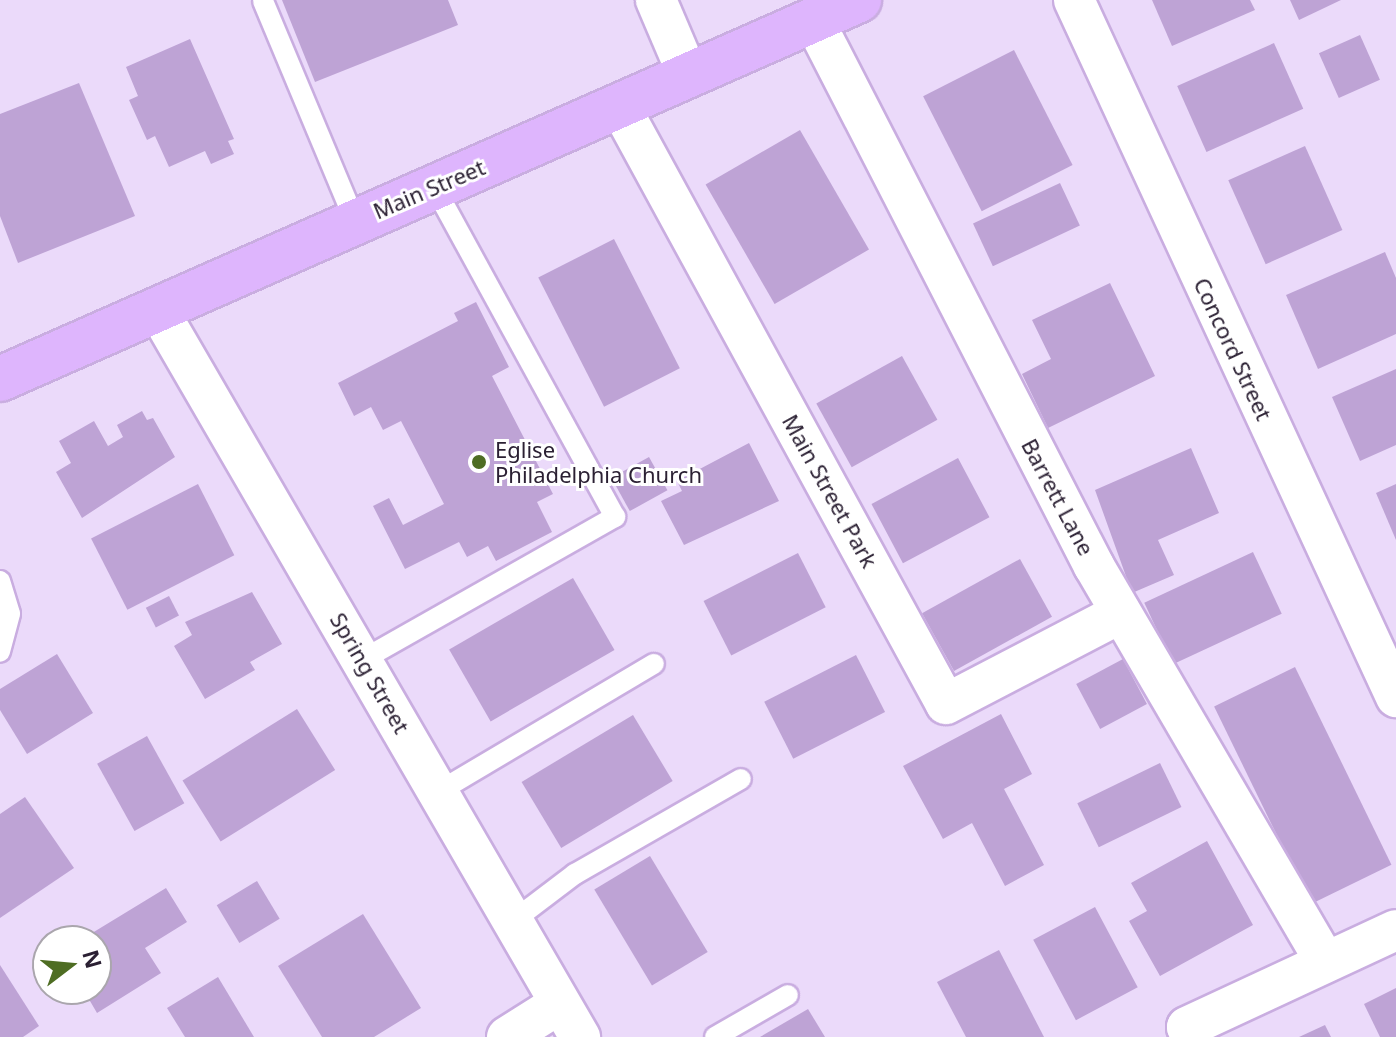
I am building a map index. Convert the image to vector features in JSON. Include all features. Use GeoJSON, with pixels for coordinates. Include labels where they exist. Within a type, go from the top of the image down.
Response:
{"type":"FeatureCollection","features":[{"type":"Feature","properties":{"kind":"main road","name":"Main Street"},"geometry":{"type":"LineString","coordinates":[[0,379],[859,0]]}},
{"type":"Feature","properties":{"kind":"street"},"geometry":{"type":"LineString","coordinates":[[656,0],[688,75]]}},
{"type":"Feature","properties":{"kind":"street","name":"Concord Street"},"geometry":{"type":"LineString","coordinates":[[1074,0],[1396,697]]}},
{"type":"Feature","properties":{"kind":"street","name":"Barrett Lane"},"geometry":{"type":"LineString","coordinates":[[814,21],[1121,613],[1325,961]]}},
{"type":"Feature","properties":{"kind":"street","name":"Main Street Park"},"geometry":{"type":"LineString","coordinates":[[619,105],[946,704],[1121,613]]}},
{"type":"Feature","properties":{"kind":"street","name":"Spring Street"},"geometry":{"type":"LineString","coordinates":[[158,310],[570,1021]]}},
{"type":"Feature","properties":{"kind":"street"},"geometry":{"type":"LineString","coordinates":[[1192,1037],[1187,1027],[1396,930]]}},
{"type":"Feature","properties":{"kind":"street"},"geometry":{"type":"LineString","coordinates":[[507,1037],[570,1021]]}},
{"type":"Feature","properties":{"kind":"lane"},"geometry":{"type":"LineString","coordinates":[[263,1],[355,221]]}},
{"type":"Feature","properties":{"kind":"lane"},"geometry":{"type":"LineString","coordinates":[[362,660],[615,517],[435,188]]}},
{"type":"Feature","properties":{"kind":"lane"},"geometry":{"type":"LineString","coordinates":[[0,581],[10,614],[0,652]]}},
{"type":"Feature","properties":{"kind":"lane"},"geometry":{"type":"LineString","coordinates":[[438,792],[654,664]]}},
{"type":"Feature","properties":{"kind":"lane"},"geometry":{"type":"LineString","coordinates":[[513,921],[575,874],[741,779]]}},
{"type":"Feature","properties":{"kind":"lane"},"geometry":{"type":"LineString","coordinates":[[715,1037],[788,995]]}},
{"type":"Feature","properties":{"kind":"building"},"geometry":{"type":"Polygon","coordinates":[[[282,0],[448,0],[458,25],[315,82],[282,0]]]}},
{"type":"Feature","properties":{"kind":"building"},"geometry":{"type":"Polygon","coordinates":[[[1152,0],[1250,0],[1255,10],[1172,46],[1152,0]]]}},
{"type":"Feature","properties":{"kind":"building"},"geometry":{"type":"Polygon","coordinates":[[[1290,0],[1341,0],[1299,20],[1290,0]]]}},
{"type":"Feature","properties":{"kind":"building"},"geometry":{"type":"Polygon","coordinates":[[[1360,35],[1380,80],[1339,98],[1319,53],[1360,35]]]}},
{"type":"Feature","properties":{"kind":"building"},"geometry":{"type":"Polygon","coordinates":[[[190,39],[234,139],[228,141],[234,154],[211,164],[205,151],[169,167],[155,136],[147,140],[129,100],[138,96],[126,67],[190,39]]]}},
{"type":"Feature","properties":{"kind":"building"},"geometry":{"type":"Polygon","coordinates":[[[1274,43],[1303,109],[1206,152],[1177,86],[1274,43]]]}},
{"type":"Feature","properties":{"kind":"building"},"geometry":{"type":"Polygon","coordinates":[[[1014,50],[1073,165],[982,211],[923,96],[1014,50]]]}},
{"type":"Feature","properties":{"kind":"building"},"geometry":{"type":"Polygon","coordinates":[[[79,83],[135,216],[18,263],[0,216],[0,114],[79,83]]]}},
{"type":"Feature","properties":{"kind":"building"},"geometry":{"type":"Polygon","coordinates":[[[800,130],[869,250],[775,304],[706,184],[800,130]]]}},
{"type":"Feature","properties":{"kind":"building"},"geometry":{"type":"Polygon","coordinates":[[[1305,146],[1342,230],[1266,264],[1228,180],[1305,146]]]}},
{"type":"Feature","properties":{"kind":"building"},"geometry":{"type":"Polygon","coordinates":[[[1060,183],[1080,226],[993,266],[973,224],[1060,183]]]}},
{"type":"Feature","properties":{"kind":"building"},"geometry":{"type":"Polygon","coordinates":[[[614,239],[680,368],[604,407],[538,278],[614,239]]]}},
{"type":"Feature","properties":{"kind":"building"},"geometry":{"type":"Polygon","coordinates":[[[1385,252],[1396,278],[1396,334],[1318,369],[1286,295],[1385,252]]]}},
{"type":"Feature","properties":{"kind":"building"},"geometry":{"type":"Polygon","coordinates":[[[1110,283],[1155,376],[1048,428],[1022,374],[1051,359],[1032,320],[1110,283]]]}},
{"type":"Feature","properties":{"kind":"building","name":"Eglise Philadelphia Church"},"geometry":{"type":"Polygon","coordinates":[[[476,302],[509,367],[492,376],[553,494],[537,502],[552,532],[496,561],[488,546],[467,557],[459,542],[405,569],[373,506],[389,498],[403,525],[444,504],[401,421],[383,430],[371,407],[354,416],[338,383],[458,321],[454,313],[476,302]]]}},
{"type":"Feature","properties":{"kind":"building"},"geometry":{"type":"Polygon","coordinates":[[[902,356],[937,420],[852,467],[816,404],[902,356]]]}},
{"type":"Feature","properties":{"kind":"building"},"geometry":{"type":"Polygon","coordinates":[[[1396,369],[1396,445],[1360,461],[1332,397],[1396,369]]]}},
{"type":"Feature","properties":{"kind":"building"},"geometry":{"type":"Polygon","coordinates":[[[142,411],[147,420],[153,418],[175,457],[82,518],[56,472],[71,463],[59,441],[94,421],[108,446],[123,437],[117,425],[142,411]]]}},
{"type":"Feature","properties":{"kind":"building"},"geometry":{"type":"Polygon","coordinates":[[[749,443],[779,501],[684,545],[661,501],[682,491],[677,481],[749,443]]]}},
{"type":"Feature","properties":{"kind":"building"},"geometry":{"type":"Polygon","coordinates":[[[1191,448],[1219,513],[1158,540],[1174,575],[1132,593],[1095,490],[1191,448]]]}},
{"type":"Feature","properties":{"kind":"building"},"geometry":{"type":"Polygon","coordinates":[[[649,457],[667,490],[630,511],[611,478],[649,457]]]}},
{"type":"Feature","properties":{"kind":"building"},"geometry":{"type":"Polygon","coordinates":[[[958,458],[989,517],[903,563],[871,504],[958,458]]]}},
{"type":"Feature","properties":{"kind":"building"},"geometry":{"type":"Polygon","coordinates":[[[198,484],[234,555],[127,610],[91,538],[198,484]]]}},
{"type":"Feature","properties":{"kind":"building"},"geometry":{"type":"Polygon","coordinates":[[[1396,484],[1396,540],[1376,493],[1396,484]]]}},
{"type":"Feature","properties":{"kind":"building"},"geometry":{"type":"Polygon","coordinates":[[[1253,552],[1282,614],[1173,664],[1144,603],[1253,552]]]}},
{"type":"Feature","properties":{"kind":"building"},"geometry":{"type":"Polygon","coordinates":[[[798,553],[826,607],[731,655],[704,601],[798,553]]]}},
{"type":"Feature","properties":{"kind":"building"},"geometry":{"type":"Polygon","coordinates":[[[1020,559],[1052,617],[954,671],[922,613],[1020,559]]]}},
{"type":"Feature","properties":{"kind":"building"},"geometry":{"type":"Polygon","coordinates":[[[573,578],[614,650],[491,721],[449,650],[573,578]]]}},
{"type":"Feature","properties":{"kind":"building"},"geometry":{"type":"Polygon","coordinates":[[[252,592],[282,644],[250,662],[255,670],[205,699],[174,646],[192,635],[185,622],[252,592]]]}},
{"type":"Feature","properties":{"kind":"building"},"geometry":{"type":"Polygon","coordinates":[[[169,596],[179,616],[156,627],[146,608],[169,596]]]}},
{"type":"Feature","properties":{"kind":"building"},"geometry":{"type":"Polygon","coordinates":[[[57,654],[93,713],[27,754],[0,710],[0,689],[57,654]]]}},
{"type":"Feature","properties":{"kind":"building"},"geometry":{"type":"Polygon","coordinates":[[[856,655],[885,712],[793,759],[764,702],[856,655]]]}},
{"type":"Feature","properties":{"kind":"building"},"geometry":{"type":"Polygon","coordinates":[[[1123,659],[1147,704],[1100,729],[1076,684],[1123,659]]]}},
{"type":"Feature","properties":{"kind":"building"},"geometry":{"type":"Polygon","coordinates":[[[1295,667],[1391,865],[1311,904],[1214,706],[1295,667]]]}},
{"type":"Feature","properties":{"kind":"building"},"geometry":{"type":"Polygon","coordinates":[[[297,709],[335,770],[221,842],[183,781],[297,709]]]}},
{"type":"Feature","properties":{"kind":"building"},"geometry":{"type":"Polygon","coordinates":[[[1001,714],[1032,774],[1004,789],[1044,865],[1005,886],[972,823],[943,839],[903,766],[1001,714]]]}},
{"type":"Feature","properties":{"kind":"building"},"geometry":{"type":"Polygon","coordinates":[[[633,715],[673,781],[561,848],[522,782],[633,715]]]}},
{"type":"Feature","properties":{"kind":"building"},"geometry":{"type":"Polygon","coordinates":[[[147,736],[184,803],[134,831],[97,764],[147,736]]]}},
{"type":"Feature","properties":{"kind":"building"},"geometry":{"type":"Polygon","coordinates":[[[1160,763],[1181,807],[1099,847],[1077,803],[1160,763]]]}},
{"type":"Feature","properties":{"kind":"building"},"geometry":{"type":"Polygon","coordinates":[[[25,797],[74,868],[0,918],[0,814],[25,797]]]}},
{"type":"Feature","properties":{"kind":"building"},"geometry":{"type":"Polygon","coordinates":[[[1207,841],[1253,925],[1160,976],[1129,921],[1147,911],[1131,883],[1207,841]]]}},
{"type":"Feature","properties":{"kind":"building"},"geometry":{"type":"Polygon","coordinates":[[[650,856],[708,952],[652,985],[594,889],[650,856]]]}},
{"type":"Feature","properties":{"kind":"building"},"geometry":{"type":"Polygon","coordinates":[[[257,881],[280,919],[239,943],[217,905],[257,881]]]}},
{"type":"Feature","properties":{"kind":"building"},"geometry":{"type":"Polygon","coordinates":[[[166,888],[187,922],[145,948],[161,973],[112,1004],[112,925],[105,925],[166,888]]]}},
{"type":"Feature","properties":{"kind":"building"},"geometry":{"type":"Polygon","coordinates":[[[1095,907],[1138,987],[1076,1020],[1033,940],[1095,907]]]}},
{"type":"Feature","properties":{"kind":"building"},"geometry":{"type":"Polygon","coordinates":[[[363,914],[421,1008],[374,1037],[322,1037],[278,966],[363,914]]]}},
{"type":"Feature","properties":{"kind":"building"},"geometry":{"type":"Polygon","coordinates":[[[999,950],[1044,1037],[966,1037],[937,982],[999,950]]]}},
{"type":"Feature","properties":{"kind":"building"},"geometry":{"type":"Polygon","coordinates":[[[0,965],[39,1026],[23,1037],[0,1037],[0,965]]]}},
{"type":"Feature","properties":{"kind":"building"},"geometry":{"type":"Polygon","coordinates":[[[218,977],[254,1037],[185,1037],[167,1008],[218,977]]]}},
{"type":"Feature","properties":{"kind":"building"},"geometry":{"type":"Polygon","coordinates":[[[1396,988],[1396,1037],[1380,1037],[1364,1004],[1396,988]]]}},
{"type":"Feature","properties":{"kind":"building"},"geometry":{"type":"Polygon","coordinates":[[[92,1005],[110,1005],[97,1013],[92,1005]]]}},
{"type":"Feature","properties":{"kind":"building"},"geometry":{"type":"Polygon","coordinates":[[[808,1009],[825,1037],[760,1037],[808,1009]]]}},
{"type":"Feature","properties":{"kind":"building"},"geometry":{"type":"Polygon","coordinates":[[[1325,1025],[1331,1037],[1299,1037],[1325,1025]]]}},
{"type":"Feature","properties":{"kind":"place","name":"Eglise Philadelphia Church"},"geometry":{"type":"Point","coordinates":[479,462]}}]}
